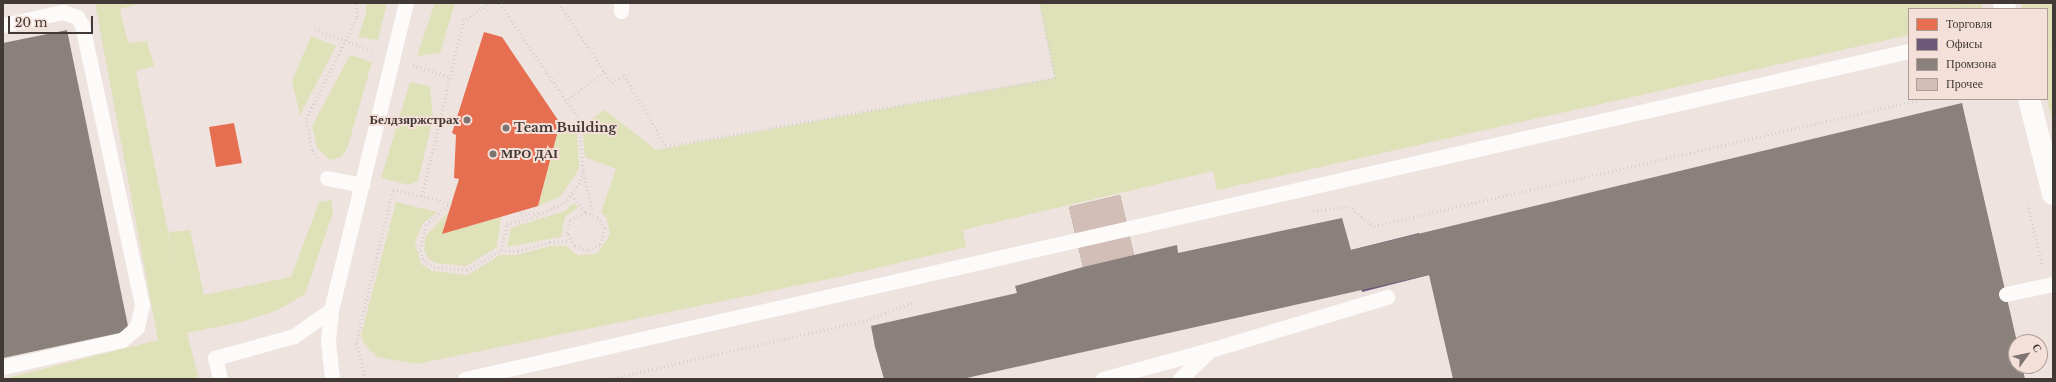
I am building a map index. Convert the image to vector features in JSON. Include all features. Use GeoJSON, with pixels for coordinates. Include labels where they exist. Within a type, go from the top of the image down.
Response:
{"type":"FeatureCollection","features":[{"type":"Feature","properties":{"kind":"street"},"geometry":{"type":"LineString","coordinates":[[2029,100],[2053,194]]}},
{"type":"Feature","properties":{"kind":"lane"},"geometry":{"type":"LineString","coordinates":[[332,379],[328,340],[331,310],[406,3]]}},
{"type":"Feature","properties":{"kind":"lane"},"geometry":{"type":"LineString","coordinates":[[3,26],[62,12],[77,17],[82,25],[142,306],[137,327],[122,340],[3,367]]}},
{"type":"Feature","properties":{"kind":"lane"},"geometry":{"type":"LineString","coordinates":[[465,379],[1908,52]]}},
{"type":"Feature","properties":{"kind":"lane"},"geometry":{"type":"LineString","coordinates":[[327,178],[362,185]]}},
{"type":"Feature","properties":{"kind":"lane"},"geometry":{"type":"LineString","coordinates":[[2006,294],[2053,284]]}},
{"type":"Feature","properties":{"kind":"lane"},"geometry":{"type":"LineString","coordinates":[[1103,379],[1210,350],[1388,297]]}},
{"type":"Feature","properties":{"kind":"lane"},"geometry":{"type":"LineString","coordinates":[[220,379],[215,358],[294,336],[331,310]]}},
{"type":"Feature","properties":{"kind":"lane"},"geometry":{"type":"LineString","coordinates":[[1180,379],[1210,350]]}},
{"type":"Feature","properties":{"kind":"path"},"geometry":{"type":"LineString","coordinates":[[324,162],[312,150],[306,119],[357,18],[356,3]]}},
{"type":"Feature","properties":{"kind":"path"},"geometry":{"type":"LineString","coordinates":[[422,196],[463,21],[490,3]]}},
{"type":"Feature","properties":{"kind":"path"},"geometry":{"type":"LineString","coordinates":[[366,379],[356,343],[393,189],[451,203],[426,225],[422,235],[420,251],[429,264],[467,270],[501,250],[518,251],[550,242],[569,241],[587,251],[600,245],[605,228],[593,213],[583,170],[579,120],[499,3]]}},
{"type":"Feature","properties":{"kind":"path"},"geometry":{"type":"LineString","coordinates":[[559,3],[612,83],[624,75],[666,146],[1055,78],[1040,3]]}},
{"type":"Feature","properties":{"kind":"path"},"geometry":{"type":"LineString","coordinates":[[315,29],[373,51]]}},
{"type":"Feature","properties":{"kind":"path"},"geometry":{"type":"LineString","coordinates":[[565,101],[604,72]]}},
{"type":"Feature","properties":{"kind":"path"},"geometry":{"type":"LineString","coordinates":[[1310,212],[1349,206],[1374,226],[1918,100]]}},
{"type":"Feature","properties":{"kind":"path"},"geometry":{"type":"LineString","coordinates":[[501,250],[507,224],[542,212],[572,195],[583,170]]}},
{"type":"Feature","properties":{"kind":"path"},"geometry":{"type":"LineString","coordinates":[[572,195],[586,212]]}},
{"type":"Feature","properties":{"kind":"path"},"geometry":{"type":"LineString","coordinates":[[520,212],[522,215],[542,212]]}},
{"type":"Feature","properties":{"kind":"path"},"geometry":{"type":"LineString","coordinates":[[569,241],[570,220],[586,212],[593,213]]}},
{"type":"Feature","properties":{"kind":"path"},"geometry":{"type":"LineString","coordinates":[[609,379],[866,320],[922,299]]}},
{"type":"Feature","properties":{"kind":"green space"},"geometry":{"type":"Polygon","coordinates":[[[95,3],[141,3],[120,9],[128,43],[147,41],[154,66],[136,71],[176,271],[169,232],[190,230],[204,295],[291,277],[319,202],[331,200],[333,213],[305,294],[278,310],[245,321],[187,333],[199,379],[3,379],[158,340],[95,3]]]}},
{"type":"Feature","properties":{"kind":"green space"},"geometry":{"type":"Polygon","coordinates":[[[366,3],[387,3],[378,40],[358,37],[366,14],[366,3]]]}},
{"type":"Feature","properties":{"kind":"green space"},"geometry":{"type":"Polygon","coordinates":[[[435,3],[455,3],[440,53],[417,56],[435,3]]]}},
{"type":"Feature","properties":{"kind":"green space"},"geometry":{"type":"Polygon","coordinates":[[[1039,3],[1983,3],[1982,8],[1908,8],[1908,35],[1217,190],[1213,171],[963,230],[966,247],[834,278],[417,364],[377,357],[364,344],[361,335],[396,202],[437,212],[423,223],[415,242],[421,264],[432,271],[468,275],[500,255],[518,255],[550,246],[566,246],[577,255],[597,254],[610,235],[607,219],[601,212],[616,169],[585,157],[582,126],[605,110],[656,150],[1055,78],[1039,3]]]}},
{"type":"Feature","properties":{"kind":"green space"},"geometry":{"type":"Polygon","coordinates":[[[2021,3],[2053,3],[2053,125],[2047,100],[2048,8],[2022,8],[2021,3]]]}},
{"type":"Feature","properties":{"kind":"green space"},"geometry":{"type":"Polygon","coordinates":[[[311,36],[336,46],[300,115],[292,81],[311,36]]]}},
{"type":"Feature","properties":{"kind":"green space"},"geometry":{"type":"Polygon","coordinates":[[[350,55],[372,62],[347,149],[341,157],[330,160],[317,148],[312,126],[350,55]]]}},
{"type":"Feature","properties":{"kind":"green space"},"geometry":{"type":"Polygon","coordinates":[[[410,82],[430,86],[433,118],[418,181],[409,185],[381,178],[410,82]]]}},
{"type":"Feature","properties":{"kind":"green space"},"geometry":{"type":"Polygon","coordinates":[[[560,123],[577,128],[579,169],[560,197],[538,206],[560,123]]]}},
{"type":"Feature","properties":{"kind":"green space"},"geometry":{"type":"Polygon","coordinates":[[[574,203],[578,207],[565,217],[561,237],[507,247],[511,228],[565,211],[574,203]]]}},
{"type":"Feature","properties":{"kind":"green space"},"geometry":{"type":"Polygon","coordinates":[[[448,212],[442,234],[501,217],[497,247],[466,266],[435,263],[428,258],[424,250],[426,236],[448,212]]]}},
{"type":"Feature","properties":{"kind":"building: Торговля","name":"Team Building"},"geometry":{"type":"Polygon","coordinates":[[[484,32],[502,37],[560,123],[538,206],[442,234],[459,179],[454,178],[456,135],[452,133],[484,32]]]}},
{"type":"Feature","properties":{"kind":"building: Торговля"},"geometry":{"type":"Polygon","coordinates":[[[234,123],[242,163],[216,167],[209,127],[234,123]]]}},
{"type":"Feature","properties":{"kind":"building: Офисы"},"geometry":{"type":"Polygon","coordinates":[[[1419,233],[1429,275],[1362,292],[1351,250],[1419,233]]]}},
{"type":"Feature","properties":{"kind":"building: Промзона"},"geometry":{"type":"Polygon","coordinates":[[[67,30],[129,331],[3,358],[3,43],[67,30]]]}},
{"type":"Feature","properties":{"kind":"building: Промзона"},"geometry":{"type":"Polygon","coordinates":[[[1962,103],[2015,334],[2008,334],[2008,374],[2024,374],[2025,379],[1453,379],[1429,275],[962,379],[884,379],[871,326],[1017,293],[1015,286],[1083,267],[1069,207],[1120,195],[1134,255],[1177,245],[1178,253],[1342,218],[1351,250],[1962,103]]]}},
{"type":"Feature","properties":{"kind":"building: Прочее"},"geometry":{"type":"Polygon","coordinates":[[[1120,195],[1134,255],[1083,267],[1069,207],[1120,195]]]}},
{"type":"Feature","properties":{"kind":"place","name":"Белдзяржстрах"},"geometry":{"type":"Point","coordinates":[467,120]}},
{"type":"Feature","properties":{"kind":"place","name":"Team Building"},"geometry":{"type":"Point","coordinates":[506,128]}},
{"type":"Feature","properties":{"kind":"place","name":"МРО ДАІ"},"geometry":{"type":"Point","coordinates":[493,154]}}]}
